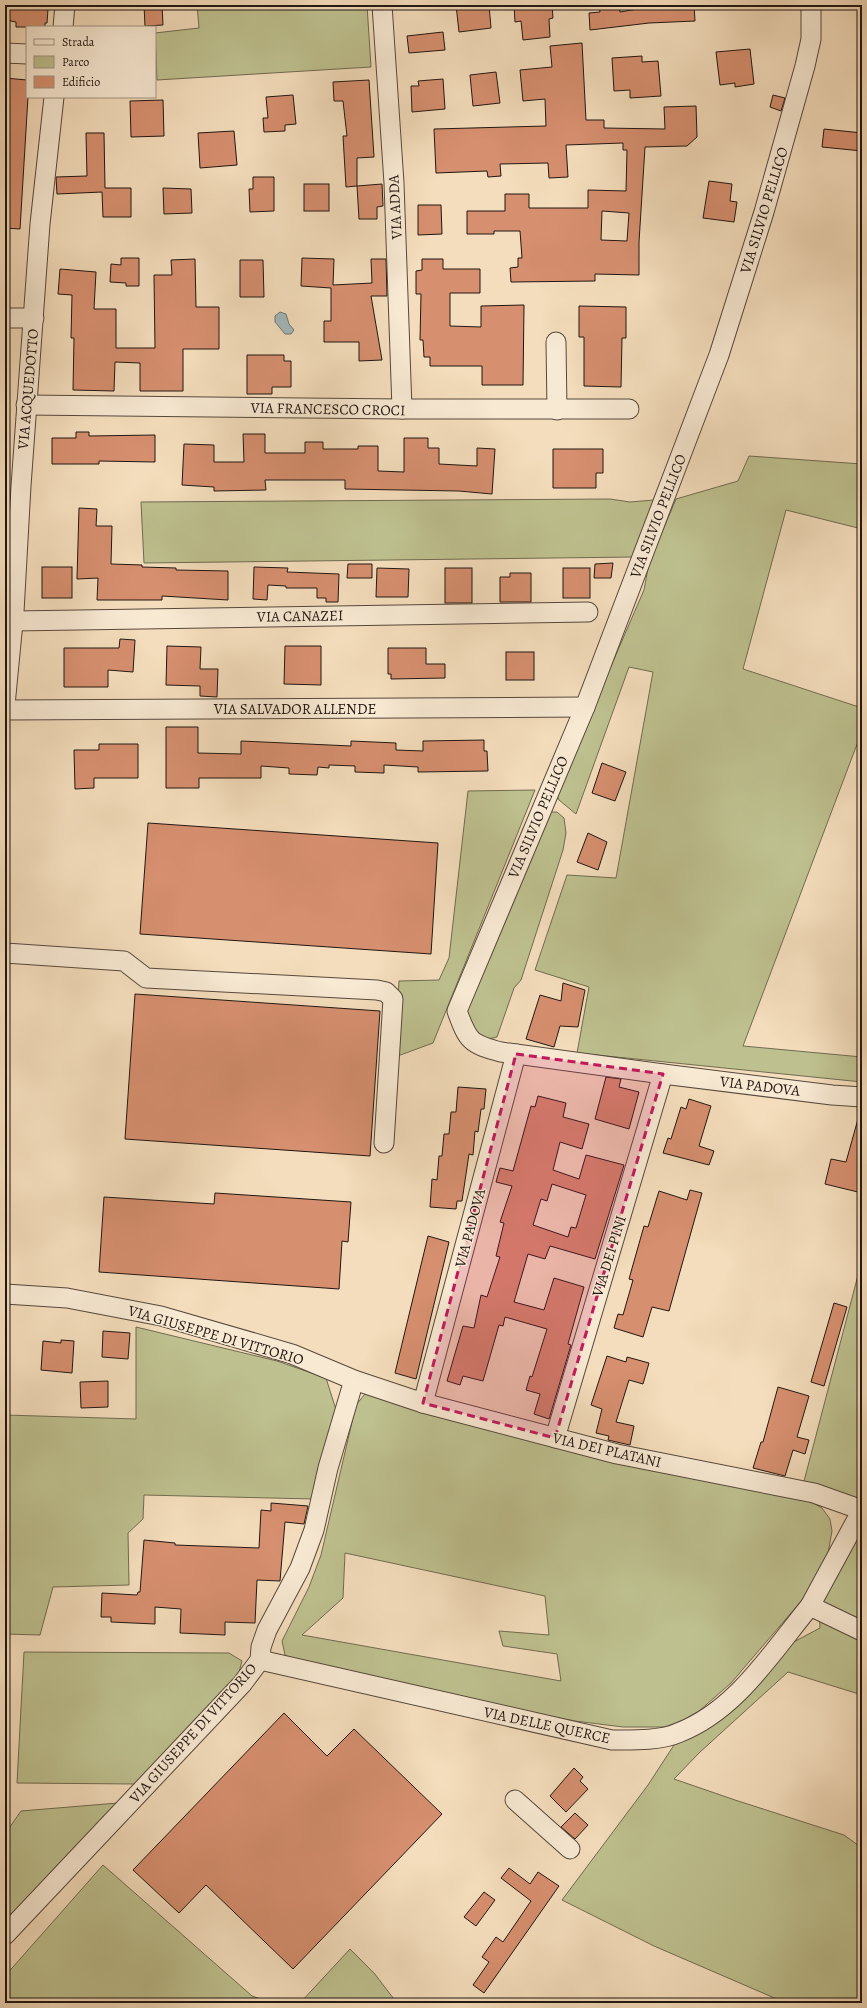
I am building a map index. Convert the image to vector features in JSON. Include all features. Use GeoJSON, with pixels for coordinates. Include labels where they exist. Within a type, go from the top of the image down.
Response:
{"type":"FeatureCollection","features":[{"type":"Feature","properties":{"kind":"street"},"geometry":{"type":"LineString","coordinates":[[63,26],[65,5]]}},
{"type":"Feature","properties":{"kind":"street","name":"VIA ADDA"},"geometry":{"type":"LineString","coordinates":[[382,5],[394,183],[402,409]]}},
{"type":"Feature","properties":{"kind":"street","name":"VIA SILVIO PELLICO"},"geometry":{"type":"LineString","coordinates":[[457,1011],[585,707],[719,355],[764,212],[805,66],[810,39],[811,5]]}},
{"type":"Feature","properties":{"kind":"street"},"geometry":{"type":"LineString","coordinates":[[5,53],[26,54]]}},
{"type":"Feature","properties":{"kind":"street","name":"VIA ACQUEDOTTO"},"geometry":{"type":"LineString","coordinates":[[5,705],[11,615],[13,486],[26,405],[34,318],[40,224],[54,98]]}},
{"type":"Feature","properties":{"kind":"street"},"geometry":{"type":"LineString","coordinates":[[5,318],[34,318]]}},
{"type":"Feature","properties":{"kind":"street"},"geometry":{"type":"LineString","coordinates":[[556,342],[557,410]]}},
{"type":"Feature","properties":{"kind":"street","name":"VIA FRANCESCO CROCI"},"geometry":{"type":"LineString","coordinates":[[26,405],[402,409],[629,409]]}},
{"type":"Feature","properties":{"kind":"street","name":"VIA CANAZEI"},"geometry":{"type":"LineString","coordinates":[[11,615],[588,612]]}},
{"type":"Feature","properties":{"kind":"street","name":"VIA SALVADOR ALLENDE"},"geometry":{"type":"LineString","coordinates":[[5,710],[585,707]]}},
{"type":"Feature","properties":{"kind":"street"},"geometry":{"type":"LineString","coordinates":[[5,953],[124,961],[146,978],[386,992],[393,999],[384,1143]]}},
{"type":"Feature","properties":{"kind":"street","name":"VIA PADOVA"},"geometry":{"type":"LineString","coordinates":[[457,1011],[465,1033],[478,1046],[516,1054],[663,1074],[832,1095],[862,1097]]}},
{"type":"Feature","properties":{"kind":"street","name":"VIA PADOVA"},"geometry":{"type":"LineString","coordinates":[[423,1403],[516,1054]]}},
{"type":"Feature","properties":{"kind":"street","name":"VIA DEI PINI"},"geometry":{"type":"LineString","coordinates":[[555,1438],[663,1074]]}},
{"type":"Feature","properties":{"kind":"street","name":"VIA GIUSEPPE DI VITTORIO"},"geometry":{"type":"LineString","coordinates":[[5,1294],[66,1298],[161,1316],[292,1354],[354,1380],[328,1468],[314,1530],[300,1568],[267,1630],[260,1660],[242,1684],[5,1935]]}},
{"type":"Feature","properties":{"kind":"street","name":"VIA DEI PLATANI"},"geometry":{"type":"LineString","coordinates":[[354,1380],[423,1403],[617,1454],[814,1493],[862,1510]]}},
{"type":"Feature","properties":{"kind":"street"},"geometry":{"type":"LineString","coordinates":[[862,1510],[810,1606],[862,1631]]}},
{"type":"Feature","properties":{"kind":"street","name":"VIA DELLE QUERCE"},"geometry":{"type":"LineString","coordinates":[[260,1660],[612,1740],[636,1740],[677,1734],[702,1722],[736,1695],[810,1606]]}},
{"type":"Feature","properties":{"kind":"street"},"geometry":{"type":"LineString","coordinates":[[515,1800],[570,1849]]}},
{"type":"Feature","properties":{"kind":"highlighted area"},"geometry":{"type":"Polygon","coordinates":[[[516,1054],[663,1074],[555,1438],[423,1403],[516,1054]]]}},
{"type":"Feature","properties":{"kind":"green space"},"geometry":{"type":"Polygon","coordinates":[[[197,5],[367,5],[371,67],[157,80],[156,33],[199,28],[197,5]]]}},
{"type":"Feature","properties":{"kind":"green space"},"geometry":{"type":"Polygon","coordinates":[[[749,456],[862,464],[862,529],[786,510],[743,669],[862,708],[862,731],[743,1046],[862,1057],[862,1082],[577,1053],[589,987],[535,970],[567,875],[616,878],[653,672],[629,667],[576,814],[559,800],[556,793],[644,590],[649,563],[676,499],[738,481],[749,456]]]}},
{"type":"Feature","properties":{"kind":"green space"},"geometry":{"type":"Polygon","coordinates":[[[610,499],[630,502],[654,500],[634,557],[144,563],[141,502],[610,499]]]}},
{"type":"Feature","properties":{"kind":"green space"},"geometry":{"type":"Polygon","coordinates":[[[535,790],[433,1043],[395,1057],[399,981],[439,980],[449,958],[468,791],[535,790]]]}},
{"type":"Feature","properties":{"kind":"green space"},"geometry":{"type":"Polygon","coordinates":[[[549,812],[557,812],[564,818],[566,833],[563,850],[521,980],[514,988],[497,1037],[484,1040],[478,1039],[465,1010],[549,812]]]}},
{"type":"Feature","properties":{"kind":"green space"},"geometry":{"type":"Polygon","coordinates":[[[862,1260],[862,1500],[803,1485],[862,1260]]]}},
{"type":"Feature","properties":{"kind":"green space"},"geometry":{"type":"Polygon","coordinates":[[[136,1327],[277,1361],[326,1378],[338,1416],[314,1499],[144,1495],[143,1519],[128,1533],[129,1585],[53,1587],[40,1635],[5,1634],[5,1415],[136,1419],[136,1327]]]}},
{"type":"Feature","properties":{"kind":"green space"},"geometry":{"type":"Polygon","coordinates":[[[365,1394],[623,1460],[804,1498],[822,1508],[830,1519],[832,1531],[827,1559],[803,1599],[731,1683],[699,1711],[683,1720],[665,1727],[623,1727],[575,1721],[426,1692],[290,1658],[285,1655],[282,1641],[309,1587],[321,1555],[356,1405],[365,1394]],[[345,1553],[343,1598],[302,1635],[561,1681],[557,1654],[503,1646],[499,1631],[549,1635],[545,1596],[345,1553]]]}},
{"type":"Feature","properties":{"kind":"green space"},"geometry":{"type":"Polygon","coordinates":[[[861,1532],[862,1695],[788,1672],[699,1753],[674,1779],[844,1835],[862,1848],[862,2003],[786,2003],[654,1946],[562,1900],[648,1785],[674,1745],[691,1738],[722,1717],[788,1645],[820,1628],[819,1600],[845,1551],[861,1532]]]}},
{"type":"Feature","properties":{"kind":"green space"},"geometry":{"type":"Polygon","coordinates":[[[24,1652],[229,1653],[242,1661],[236,1683],[135,1784],[17,1783],[24,1652]]]}},
{"type":"Feature","properties":{"kind":"green space"},"geometry":{"type":"Polygon","coordinates":[[[118,1803],[5,1921],[5,1834],[21,1811],[118,1803]]]}},
{"type":"Feature","properties":{"kind":"green space"},"geometry":{"type":"Polygon","coordinates":[[[103,1865],[252,1996],[272,2003],[5,2003],[5,1976],[103,1865]]]}},
{"type":"Feature","properties":{"kind":"green space"},"geometry":{"type":"Polygon","coordinates":[[[350,1949],[374,1973],[397,2003],[300,2003],[350,1949]]]}},
{"type":"Feature","properties":{"kind":"water"},"geometry":{"type":"Polygon","coordinates":[[[280,312],[286,314],[289,324],[294,330],[291,334],[285,334],[275,322],[275,316],[280,312]]]}},
{"type":"Feature","properties":{"kind":"building"},"geometry":{"type":"Polygon","coordinates":[[[144,5],[162,5],[163,25],[145,26],[144,5]]]}},
{"type":"Feature","properties":{"kind":"building"},"geometry":{"type":"Polygon","coordinates":[[[456,5],[489,5],[491,28],[459,32],[456,5]]]}},
{"type":"Feature","properties":{"kind":"building"},"geometry":{"type":"Polygon","coordinates":[[[514,5],[552,5],[553,18],[549,19],[550,37],[523,40],[521,21],[515,22],[514,5]]]}},
{"type":"Feature","properties":{"kind":"building"},"geometry":{"type":"Polygon","coordinates":[[[599,5],[619,5],[620,12],[660,5],[694,5],[695,21],[649,23],[590,30],[589,13],[600,12],[599,5]]]}},
{"type":"Feature","properties":{"kind":"building"},"geometry":{"type":"Polygon","coordinates":[[[5,6],[48,9],[47,23],[45,23],[45,26],[16,27],[16,22],[5,20],[5,6]]]}},
{"type":"Feature","properties":{"kind":"building"},"geometry":{"type":"Polygon","coordinates":[[[443,32],[445,50],[409,53],[407,36],[443,32]]]}},
{"type":"Feature","properties":{"kind":"building"},"geometry":{"type":"Polygon","coordinates":[[[582,43],[586,120],[604,120],[604,128],[665,129],[664,107],[696,106],[697,137],[687,146],[645,147],[639,242],[639,275],[595,274],[595,281],[511,282],[510,268],[518,267],[518,258],[522,258],[520,231],[494,231],[494,234],[467,234],[467,211],[505,211],[505,194],[529,194],[529,208],[588,208],[588,190],[626,191],[627,150],[623,150],[623,143],[566,145],[568,177],[549,178],[548,163],[500,164],[501,176],[488,177],[487,171],[436,173],[434,129],[546,126],[545,99],[523,101],[520,70],[552,67],[550,46],[582,43]],[[602,211],[601,240],[627,241],[629,213],[602,211]]]}},
{"type":"Feature","properties":{"kind":"building"},"geometry":{"type":"Polygon","coordinates":[[[750,49],[754,84],[735,87],[735,83],[720,85],[716,52],[750,49]]]}},
{"type":"Feature","properties":{"kind":"building"},"geometry":{"type":"Polygon","coordinates":[[[642,56],[642,62],[658,61],[661,96],[630,98],[630,90],[614,91],[612,58],[642,56]]]}},
{"type":"Feature","properties":{"kind":"building"},"geometry":{"type":"Polygon","coordinates":[[[496,72],[500,103],[473,106],[470,75],[496,72]]]}},
{"type":"Feature","properties":{"kind":"building"},"geometry":{"type":"Polygon","coordinates":[[[5,78],[26,80],[26,98],[28,98],[20,229],[5,228],[5,78]]]}},
{"type":"Feature","properties":{"kind":"building"},"geometry":{"type":"Polygon","coordinates":[[[443,79],[445,109],[412,112],[411,86],[419,86],[418,81],[443,79]]]}},
{"type":"Feature","properties":{"kind":"building"},"geometry":{"type":"Polygon","coordinates":[[[369,80],[374,157],[357,158],[357,186],[346,187],[343,136],[347,136],[343,101],[334,101],[333,82],[369,80]]]}},
{"type":"Feature","properties":{"kind":"building"},"geometry":{"type":"Polygon","coordinates":[[[293,95],[296,124],[285,125],[285,131],[264,132],[263,118],[268,118],[266,97],[293,95]]]}},
{"type":"Feature","properties":{"kind":"building"},"geometry":{"type":"Polygon","coordinates":[[[773,95],[785,98],[781,111],[770,107],[773,95]]]}},
{"type":"Feature","properties":{"kind":"building"},"geometry":{"type":"Polygon","coordinates":[[[163,100],[164,136],[131,137],[130,101],[163,100]]]}},
{"type":"Feature","properties":{"kind":"building"},"geometry":{"type":"Polygon","coordinates":[[[824,129],[862,133],[862,151],[822,147],[824,129]]]}},
{"type":"Feature","properties":{"kind":"building"},"geometry":{"type":"Polygon","coordinates":[[[234,131],[237,165],[200,168],[198,133],[234,131]]]}},
{"type":"Feature","properties":{"kind":"building"},"geometry":{"type":"Polygon","coordinates":[[[86,133],[104,133],[105,188],[131,188],[131,217],[103,217],[102,192],[57,194],[56,177],[87,176],[86,133]]]}},
{"type":"Feature","properties":{"kind":"building"},"geometry":{"type":"Polygon","coordinates":[[[253,177],[274,177],[274,211],[250,212],[249,189],[253,189],[253,177]]]}},
{"type":"Feature","properties":{"kind":"building"},"geometry":{"type":"Polygon","coordinates":[[[709,181],[732,184],[730,201],[737,202],[734,222],[703,218],[709,181]]]}},
{"type":"Feature","properties":{"kind":"building"},"geometry":{"type":"Polygon","coordinates":[[[304,184],[329,184],[329,211],[304,211],[304,184]]]}},
{"type":"Feature","properties":{"kind":"building"},"geometry":{"type":"Polygon","coordinates":[[[382,184],[383,206],[377,207],[377,219],[359,219],[357,186],[382,184]]]}},
{"type":"Feature","properties":{"kind":"building"},"geometry":{"type":"Polygon","coordinates":[[[163,188],[191,189],[192,213],[164,214],[163,188]]]}},
{"type":"Feature","properties":{"kind":"building"},"geometry":{"type":"Polygon","coordinates":[[[418,205],[441,205],[442,234],[418,235],[418,205]]]}},
{"type":"Feature","properties":{"kind":"building"},"geometry":{"type":"Polygon","coordinates":[[[121,258],[139,258],[139,286],[126,286],[126,283],[110,282],[111,264],[121,265],[121,258]]]}},
{"type":"Feature","properties":{"kind":"building"},"geometry":{"type":"Polygon","coordinates":[[[302,258],[334,259],[333,285],[372,283],[371,259],[386,259],[387,296],[371,296],[382,360],[359,361],[359,342],[324,342],[324,321],[331,321],[331,288],[301,286],[302,258]]]}},
{"type":"Feature","properties":{"kind":"building"},"geometry":{"type":"Polygon","coordinates":[[[195,259],[196,307],[219,307],[219,349],[183,349],[183,391],[140,391],[140,363],[115,362],[114,391],[73,390],[74,338],[71,338],[72,295],[58,294],[60,269],[96,272],[94,309],[116,309],[116,348],[155,348],[154,275],[172,275],[171,260],[195,259]]]}},
{"type":"Feature","properties":{"kind":"building"},"geometry":{"type":"Polygon","coordinates":[[[422,259],[443,259],[443,269],[480,269],[480,293],[450,293],[450,326],[481,327],[481,306],[524,305],[523,385],[482,385],[482,366],[430,366],[430,357],[424,357],[423,340],[420,340],[421,294],[416,294],[416,271],[422,270],[422,259]]]}},
{"type":"Feature","properties":{"kind":"building"},"geometry":{"type":"Polygon","coordinates":[[[240,260],[263,260],[264,297],[240,297],[240,260]]]}},
{"type":"Feature","properties":{"kind":"building"},"geometry":{"type":"Polygon","coordinates":[[[579,306],[626,307],[626,338],[622,338],[621,387],[584,386],[584,337],[579,337],[579,306]]]}},
{"type":"Feature","properties":{"kind":"building"},"geometry":{"type":"Polygon","coordinates":[[[247,355],[284,355],[284,361],[291,361],[291,387],[272,387],[272,394],[247,394],[247,355]]]}},
{"type":"Feature","properties":{"kind":"building"},"geometry":{"type":"Polygon","coordinates":[[[76,432],[89,432],[89,436],[155,435],[155,462],[99,461],[99,464],[52,464],[52,438],[76,438],[76,432]]]}},
{"type":"Feature","properties":{"kind":"building"},"geometry":{"type":"Polygon","coordinates":[[[243,434],[265,434],[265,453],[305,453],[305,442],[323,442],[323,449],[358,449],[358,446],[378,446],[378,471],[404,472],[404,438],[428,438],[428,448],[439,448],[439,464],[477,466],[477,448],[495,449],[492,494],[459,491],[345,489],[345,480],[265,480],[266,490],[214,491],[214,487],[182,485],[184,444],[214,445],[214,462],[244,462],[243,434]]]}},
{"type":"Feature","properties":{"kind":"building"},"geometry":{"type":"Polygon","coordinates":[[[553,449],[603,449],[603,473],[596,473],[596,488],[553,488],[553,449]]]}},
{"type":"Feature","properties":{"kind":"building"},"geometry":{"type":"Polygon","coordinates":[[[79,508],[97,509],[96,526],[112,526],[111,564],[176,568],[176,570],[228,571],[228,600],[162,596],[162,600],[97,600],[98,578],[77,579],[79,508]]]}},
{"type":"Feature","properties":{"kind":"building"},"geometry":{"type":"Polygon","coordinates":[[[613,563],[611,578],[594,578],[595,564],[613,563]]]}},
{"type":"Feature","properties":{"kind":"building"},"geometry":{"type":"Polygon","coordinates":[[[348,564],[372,564],[372,578],[347,578],[348,564]]]}},
{"type":"Feature","properties":{"kind":"building"},"geometry":{"type":"Polygon","coordinates":[[[42,567],[72,567],[72,598],[42,598],[42,567]]]}},
{"type":"Feature","properties":{"kind":"building"},"geometry":{"type":"Polygon","coordinates":[[[254,567],[288,568],[287,572],[339,574],[338,602],[326,602],[326,598],[317,598],[317,588],[286,588],[286,586],[268,585],[267,600],[253,599],[254,567]]]}},
{"type":"Feature","properties":{"kind":"building"},"geometry":{"type":"Polygon","coordinates":[[[377,568],[409,569],[408,597],[376,597],[377,568]]]}},
{"type":"Feature","properties":{"kind":"building"},"geometry":{"type":"Polygon","coordinates":[[[445,568],[472,568],[472,603],[445,603],[445,568]]]}},
{"type":"Feature","properties":{"kind":"building"},"geometry":{"type":"Polygon","coordinates":[[[563,568],[590,568],[590,598],[563,598],[563,568]]]}},
{"type":"Feature","properties":{"kind":"building"},"geometry":{"type":"Polygon","coordinates":[[[510,573],[531,573],[531,602],[500,602],[500,577],[510,577],[510,573]]]}},
{"type":"Feature","properties":{"kind":"building"},"geometry":{"type":"Polygon","coordinates":[[[120,639],[135,640],[133,672],[108,670],[108,687],[64,687],[64,648],[119,648],[120,639]]]}},
{"type":"Feature","properties":{"kind":"building"},"geometry":{"type":"Polygon","coordinates":[[[167,646],[201,647],[200,669],[218,669],[217,697],[200,696],[200,686],[166,685],[167,646]]]}},
{"type":"Feature","properties":{"kind":"building"},"geometry":{"type":"Polygon","coordinates":[[[285,646],[321,646],[321,685],[284,684],[285,646]]]}},
{"type":"Feature","properties":{"kind":"building"},"geometry":{"type":"Polygon","coordinates":[[[388,648],[426,648],[426,664],[445,664],[445,678],[391,679],[391,674],[388,674],[388,648]]]}},
{"type":"Feature","properties":{"kind":"building"},"geometry":{"type":"Polygon","coordinates":[[[506,652],[534,652],[534,680],[506,680],[506,652]]]}},
{"type":"Feature","properties":{"kind":"building"},"geometry":{"type":"Polygon","coordinates":[[[166,727],[198,727],[198,753],[241,754],[241,741],[351,746],[351,741],[396,743],[396,750],[423,751],[423,741],[484,740],[484,751],[487,751],[488,771],[418,772],[418,767],[384,765],[384,773],[355,772],[355,766],[329,765],[329,768],[318,767],[317,775],[289,774],[289,768],[261,766],[261,778],[199,778],[199,788],[166,788],[166,727]]]}},
{"type":"Feature","properties":{"kind":"building"},"geometry":{"type":"Polygon","coordinates":[[[99,744],[138,744],[138,778],[94,778],[94,788],[75,789],[74,750],[99,750],[99,744]]]}},
{"type":"Feature","properties":{"kind":"building"},"geometry":{"type":"Polygon","coordinates":[[[602,763],[626,772],[615,801],[592,793],[602,763]]]}},
{"type":"Feature","properties":{"kind":"building"},"geometry":{"type":"Polygon","coordinates":[[[148,823],[438,843],[431,954],[140,934],[148,823]]]}},
{"type":"Feature","properties":{"kind":"building"},"geometry":{"type":"Polygon","coordinates":[[[588,833],[607,842],[598,870],[577,862],[588,833]]]}},
{"type":"Feature","properties":{"kind":"building"},"geometry":{"type":"Polygon","coordinates":[[[563,983],[585,990],[578,1027],[560,1026],[554,1047],[526,1039],[540,995],[561,1001],[563,983]]]}},
{"type":"Feature","properties":{"kind":"building"},"geometry":{"type":"Polygon","coordinates":[[[135,994],[380,1011],[370,1156],[125,1139],[135,994]]]}},
{"type":"Feature","properties":{"kind":"building"},"geometry":{"type":"Polygon","coordinates":[[[606,1077],[621,1079],[619,1087],[639,1092],[629,1129],[595,1119],[606,1077]]]}},
{"type":"Feature","properties":{"kind":"building"},"geometry":{"type":"Polygon","coordinates":[[[458,1087],[486,1089],[484,1109],[481,1109],[478,1132],[475,1131],[473,1155],[469,1154],[462,1201],[457,1201],[456,1209],[430,1207],[432,1179],[437,1180],[439,1156],[442,1156],[444,1134],[449,1134],[451,1112],[456,1112],[458,1087]]]}},
{"type":"Feature","properties":{"kind":"building"},"geometry":{"type":"Polygon","coordinates":[[[538,1096],[566,1103],[563,1117],[589,1124],[582,1149],[560,1142],[553,1170],[579,1179],[586,1155],[624,1165],[595,1259],[550,1246],[545,1259],[528,1254],[514,1302],[544,1310],[554,1278],[584,1287],[568,1344],[571,1345],[549,1419],[534,1414],[540,1394],[526,1390],[530,1376],[532,1377],[547,1329],[505,1317],[503,1326],[499,1325],[483,1381],[463,1376],[460,1385],[447,1381],[463,1326],[474,1328],[481,1295],[487,1297],[500,1257],[496,1256],[504,1223],[500,1222],[512,1186],[496,1182],[500,1168],[513,1171],[531,1106],[535,1107],[538,1096]],[[552,1184],[547,1201],[541,1199],[533,1225],[568,1237],[571,1227],[576,1228],[586,1195],[552,1184]]]}},
{"type":"Feature","properties":{"kind":"building"},"geometry":{"type":"Polygon","coordinates":[[[689,1099],[711,1106],[699,1146],[714,1151],[709,1165],[663,1153],[668,1138],[671,1139],[681,1107],[686,1109],[689,1099]]]}},
{"type":"Feature","properties":{"kind":"building"},"geometry":{"type":"Polygon","coordinates":[[[858,1119],[862,1120],[862,1193],[825,1184],[831,1159],[846,1162],[858,1119]]]}},
{"type":"Feature","properties":{"kind":"building"},"geometry":{"type":"Polygon","coordinates":[[[690,1190],[702,1193],[669,1311],[652,1307],[643,1337],[614,1328],[618,1314],[623,1315],[633,1280],[629,1279],[644,1226],[648,1227],[659,1191],[687,1200],[690,1190]]]}},
{"type":"Feature","properties":{"kind":"building"},"geometry":{"type":"Polygon","coordinates":[[[215,1193],[351,1202],[348,1242],[342,1241],[339,1289],[99,1272],[104,1197],[214,1204],[215,1193]]]}},
{"type":"Feature","properties":{"kind":"building"},"geometry":{"type":"Polygon","coordinates":[[[428,1236],[449,1242],[416,1379],[395,1373],[428,1236]]]}},
{"type":"Feature","properties":{"kind":"building"},"geometry":{"type":"Polygon","coordinates":[[[834,1303],[847,1307],[824,1386],[811,1382],[834,1303]]]}},
{"type":"Feature","properties":{"kind":"building"},"geometry":{"type":"Polygon","coordinates":[[[103,1331],[130,1333],[128,1359],[102,1357],[103,1331]]]}},
{"type":"Feature","properties":{"kind":"building"},"geometry":{"type":"Polygon","coordinates":[[[61,1340],[74,1341],[72,1373],[41,1370],[43,1341],[61,1343],[61,1340]]]}},
{"type":"Feature","properties":{"kind":"building"},"geometry":{"type":"Polygon","coordinates":[[[607,1356],[626,1362],[627,1357],[649,1363],[643,1384],[629,1380],[616,1422],[634,1426],[630,1445],[608,1440],[609,1436],[596,1433],[602,1409],[591,1405],[607,1356]]]}},
{"type":"Feature","properties":{"kind":"building"},"geometry":{"type":"Polygon","coordinates":[[[108,1381],[108,1407],[81,1408],[80,1382],[108,1381]]]}},
{"type":"Feature","properties":{"kind":"building"},"geometry":{"type":"Polygon","coordinates":[[[778,1387],[809,1396],[797,1437],[809,1440],[805,1454],[793,1450],[785,1476],[753,1468],[761,1442],[763,1442],[778,1387]]]}},
{"type":"Feature","properties":{"kind":"building"},"geometry":{"type":"Polygon","coordinates":[[[271,1503],[308,1506],[304,1524],[285,1522],[280,1581],[257,1580],[255,1623],[225,1622],[225,1635],[180,1633],[181,1609],[155,1607],[155,1624],[111,1622],[111,1617],[101,1617],[102,1593],[137,1595],[138,1592],[140,1592],[144,1540],[175,1543],[175,1545],[259,1548],[261,1510],[271,1511],[271,1503]]]}},
{"type":"Feature","properties":{"kind":"building"},"geometry":{"type":"Polygon","coordinates":[[[284,1713],[327,1756],[354,1729],[442,1814],[293,1969],[206,1885],[179,1913],[133,1870],[284,1713]]]}},
{"type":"Feature","properties":{"kind":"building"},"geometry":{"type":"Polygon","coordinates":[[[574,1768],[583,1777],[580,1781],[588,1789],[566,1812],[550,1796],[574,1768]]]}},
{"type":"Feature","properties":{"kind":"building"},"geometry":{"type":"Polygon","coordinates":[[[575,1813],[588,1825],[575,1839],[561,1827],[575,1813]]]}},
{"type":"Feature","properties":{"kind":"building"},"geometry":{"type":"Polygon","coordinates":[[[509,1868],[530,1884],[538,1872],[559,1886],[484,1993],[473,1985],[489,1962],[482,1957],[496,1937],[503,1942],[531,1901],[501,1878],[509,1868]]]}},
{"type":"Feature","properties":{"kind":"building"},"geometry":{"type":"Polygon","coordinates":[[[484,1892],[495,1900],[476,1926],[464,1917],[484,1892]]]}}]}
